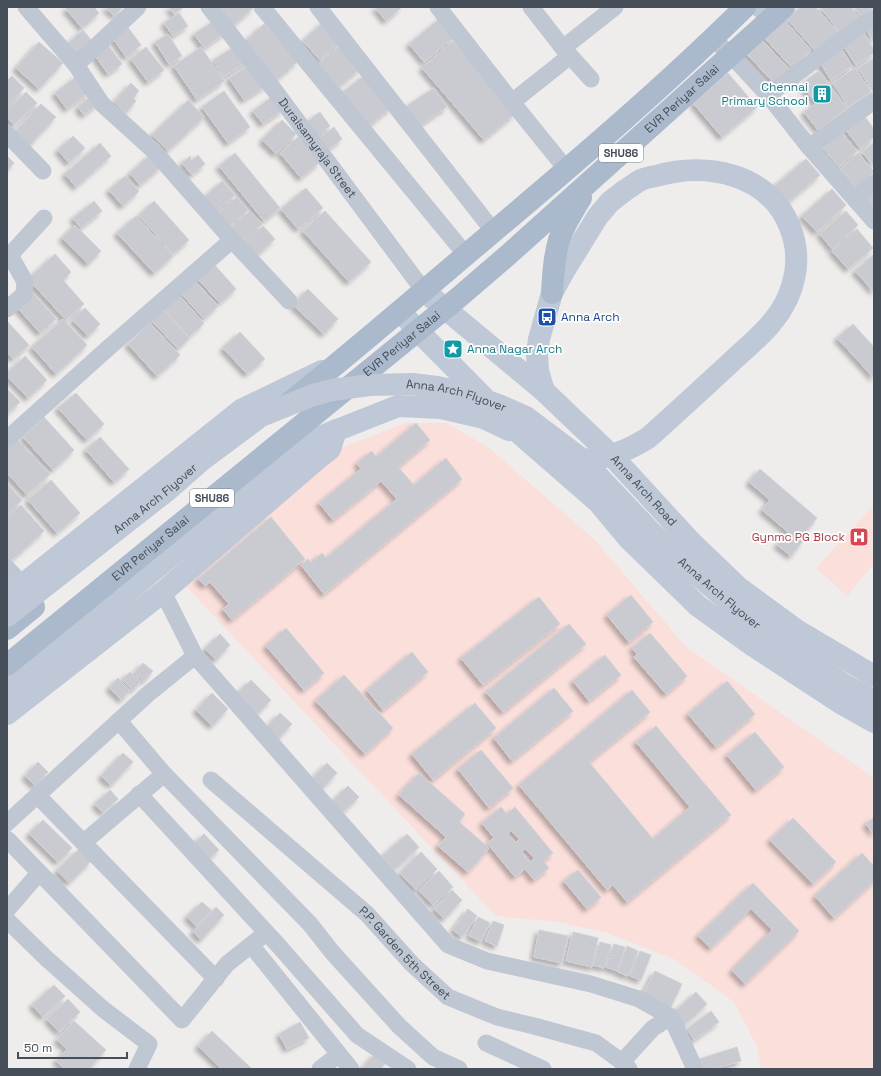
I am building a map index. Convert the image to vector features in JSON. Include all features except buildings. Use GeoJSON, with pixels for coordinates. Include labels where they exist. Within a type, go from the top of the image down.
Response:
{"type":"FeatureCollection","features":[{"type":"Feature","properties":{"kind":"main road","name":"EVR Periyar Salai"},"geometry":{"type":"LineString","coordinates":[[7,629],[339,362],[424,291],[567,170],[713,39],[745,7]]}},
{"type":"Feature","properties":{"kind":"main road","name":"EVR Periyar Salai"},"geometry":{"type":"LineString","coordinates":[[7,665],[445,309],[508,255],[730,54],[773,10]]}},
{"type":"Feature","properties":{"kind":"main road"},"geometry":{"type":"LineString","coordinates":[[544,391],[538,371],[537,354],[539,339],[552,294],[564,270],[598,216],[610,202],[639,181],[673,171],[701,170],[724,173],[746,180],[766,192],[777,204],[787,219],[794,237],[797,256],[795,279],[789,297],[781,313],[763,333],[653,434],[630,449],[602,458],[583,460]]}},
{"type":"Feature","properties":{"kind":"main road"},"geometry":{"type":"LineString","coordinates":[[552,294],[553,268],[559,240],[566,224],[590,181]]}},
{"type":"Feature","properties":{"kind":"main road","name":"Anna Arch Road"},"geometry":{"type":"LineString","coordinates":[[424,291],[544,391],[613,457],[691,542],[738,587],[798,631],[874,676]]}},
{"type":"Feature","properties":{"kind":"main road"},"geometry":{"type":"LineString","coordinates":[[400,311],[521,435],[598,502],[628,538],[698,606],[836,700],[874,722]]}},
{"type":"Feature","properties":{"kind":"main road"},"geometry":{"type":"LineString","coordinates":[[14,590],[241,410],[339,362]]}},
{"type":"Feature","properties":{"kind":"main road","name":"Anna Arch Flyover"},"geometry":{"type":"LineString","coordinates":[[7,616],[169,488],[202,460],[261,416],[332,390],[370,385],[412,384],[462,392],[526,417],[583,460],[651,532],[679,559],[730,603],[772,637],[843,684],[874,700]]}},
{"type":"Feature","properties":{"kind":"main road"},"geometry":{"type":"LineString","coordinates":[[7,691],[305,446],[336,430],[398,406],[441,408],[484,418],[521,435]]}},
{"type":"Feature","properties":{"kind":"main road"},"geometry":{"type":"LineString","coordinates":[[305,446],[319,411]]}},
{"type":"Feature","properties":{"kind":"main road"},"geometry":{"type":"LineString","coordinates":[[7,714],[163,592],[330,449],[336,430]]}},
{"type":"Feature","properties":{"kind":"main road"},"geometry":{"type":"LineString","coordinates":[[559,467],[589,434]]}},
{"type":"Feature","properties":{"kind":"main road"},"geometry":{"type":"LineString","coordinates":[[598,502],[629,474]]}},
{"type":"Feature","properties":{"kind":"street"},"geometry":{"type":"LineString","coordinates":[[26,7],[76,65],[102,104],[154,151],[232,240],[289,301]]}},
{"type":"Feature","properties":{"kind":"street"},"geometry":{"type":"LineString","coordinates":[[76,65],[138,7]]}},
{"type":"Feature","properties":{"kind":"street","name":"Duraisamyraja Street"},"geometry":{"type":"LineString","coordinates":[[209,7],[275,91],[424,291]]}},
{"type":"Feature","properties":{"kind":"street"},"geometry":{"type":"LineString","coordinates":[[262,7],[466,255]]}},
{"type":"Feature","properties":{"kind":"street"},"geometry":{"type":"LineString","coordinates":[[318,7],[494,232]]}},
{"type":"Feature","properties":{"kind":"street"},"geometry":{"type":"LineString","coordinates":[[438,7],[567,170]]}},
{"type":"Feature","properties":{"kind":"street"},"geometry":{"type":"LineString","coordinates":[[531,7],[566,52],[591,79]]}},
{"type":"Feature","properties":{"kind":"street"},"geometry":{"type":"LineString","coordinates":[[512,102],[615,7]]}},
{"type":"Feature","properties":{"kind":"street"},"geometry":{"type":"LineString","coordinates":[[768,95],[856,28],[874,18]]}},
{"type":"Feature","properties":{"kind":"street"},"geometry":{"type":"LineString","coordinates":[[713,39],[730,54],[768,95],[809,147],[874,221]]}},
{"type":"Feature","properties":{"kind":"street"},"geometry":{"type":"LineString","coordinates":[[809,147],[874,101]]}},
{"type":"Feature","properties":{"kind":"street"},"geometry":{"type":"LineString","coordinates":[[7,134],[43,171]]}},
{"type":"Feature","properties":{"kind":"street"},"geometry":{"type":"LineString","coordinates":[[855,198],[874,183]]}},
{"type":"Feature","properties":{"kind":"street"},"geometry":{"type":"LineString","coordinates":[[7,309],[24,294],[26,282],[10,254],[44,218]]}},
{"type":"Feature","properties":{"kind":"street"},"geometry":{"type":"LineString","coordinates":[[7,439],[232,240]]}},
{"type":"Feature","properties":{"kind":"street"},"geometry":{"type":"LineString","coordinates":[[7,568],[14,590]]}},
{"type":"Feature","properties":{"kind":"street"},"geometry":{"type":"LineString","coordinates":[[163,592],[195,656],[448,945],[487,961],[591,984],[639,999],[671,1017],[695,1069]]}},
{"type":"Feature","properties":{"kind":"street"},"geometry":{"type":"LineString","coordinates":[[7,823],[148,694],[195,656]]}},
{"type":"Feature","properties":{"kind":"street"},"geometry":{"type":"LineString","coordinates":[[119,721],[164,774],[310,924],[332,952],[399,1026],[433,1057],[459,1069]]}},
{"type":"Feature","properties":{"kind":"street"},"geometry":{"type":"LineString","coordinates":[[84,842],[164,774]]}},
{"type":"Feature","properties":{"kind":"street","name":"P.P. Garden 5th Street"},"geometry":{"type":"LineString","coordinates":[[211,780],[367,914],[412,964],[448,997],[497,1017],[596,1043],[626,1065]]}},
{"type":"Feature","properties":{"kind":"street"},"geometry":{"type":"LineString","coordinates":[[139,794],[357,1035],[408,1069]]}},
{"type":"Feature","properties":{"kind":"street"},"geometry":{"type":"LineString","coordinates":[[37,795],[216,979]]}},
{"type":"Feature","properties":{"kind":"street"},"geometry":{"type":"LineString","coordinates":[[7,839],[182,1020],[227,964],[266,933]]}},
{"type":"Feature","properties":{"kind":"street"},"geometry":{"type":"LineString","coordinates":[[7,910],[39,873]]}},
{"type":"Feature","properties":{"kind":"street"},"geometry":{"type":"LineString","coordinates":[[7,920],[46,958],[103,1009],[149,1044],[137,1069]]}},
{"type":"Feature","properties":{"kind":"street"},"geometry":{"type":"LineString","coordinates":[[251,945],[338,1055],[351,1069]]}},
{"type":"Feature","properties":{"kind":"street"},"geometry":{"type":"LineString","coordinates":[[626,1065],[653,1028],[671,1017]]}},
{"type":"Feature","properties":{"kind":"street"},"geometry":{"type":"LineString","coordinates":[[486,1043],[543,1069]]}},
{"type":"Feature","properties":{"kind":"street"},"geometry":{"type":"LineString","coordinates":[[320,1069],[338,1055]]}},
{"type":"Feature","properties":{"kind":"shaded area"},"geometry":{"type":"Polygon","coordinates":[[[406,423],[447,423],[489,448],[595,540],[686,647],[874,778],[874,1069],[761,1069],[757,1046],[734,1002],[674,959],[607,933],[559,922],[496,916],[181,581],[343,447],[406,423]]]}},
{"type":"Feature","properties":{"kind":"shaded area","name":"Gynmc PG Block"},"geometry":{"type":"Polygon","coordinates":[[[871,508],[874,511],[874,563],[847,596],[816,568],[871,508]]]}},
{"type":"Feature","properties":{"kind":"place","name":"Chennai Primary School"},"geometry":{"type":"Point","coordinates":[822,94]}},
{"type":"Feature","properties":{"kind":"place","name":"Anna Arch"},"geometry":{"type":"Point","coordinates":[547,317]}},
{"type":"Feature","properties":{"kind":"place","name":"Anna Nagar Arch"},"geometry":{"type":"Point","coordinates":[453,349]}},
{"type":"Feature","properties":{"kind":"place","name":"Gynmc PG Block"},"geometry":{"type":"Point","coordinates":[859,537]}}]}
